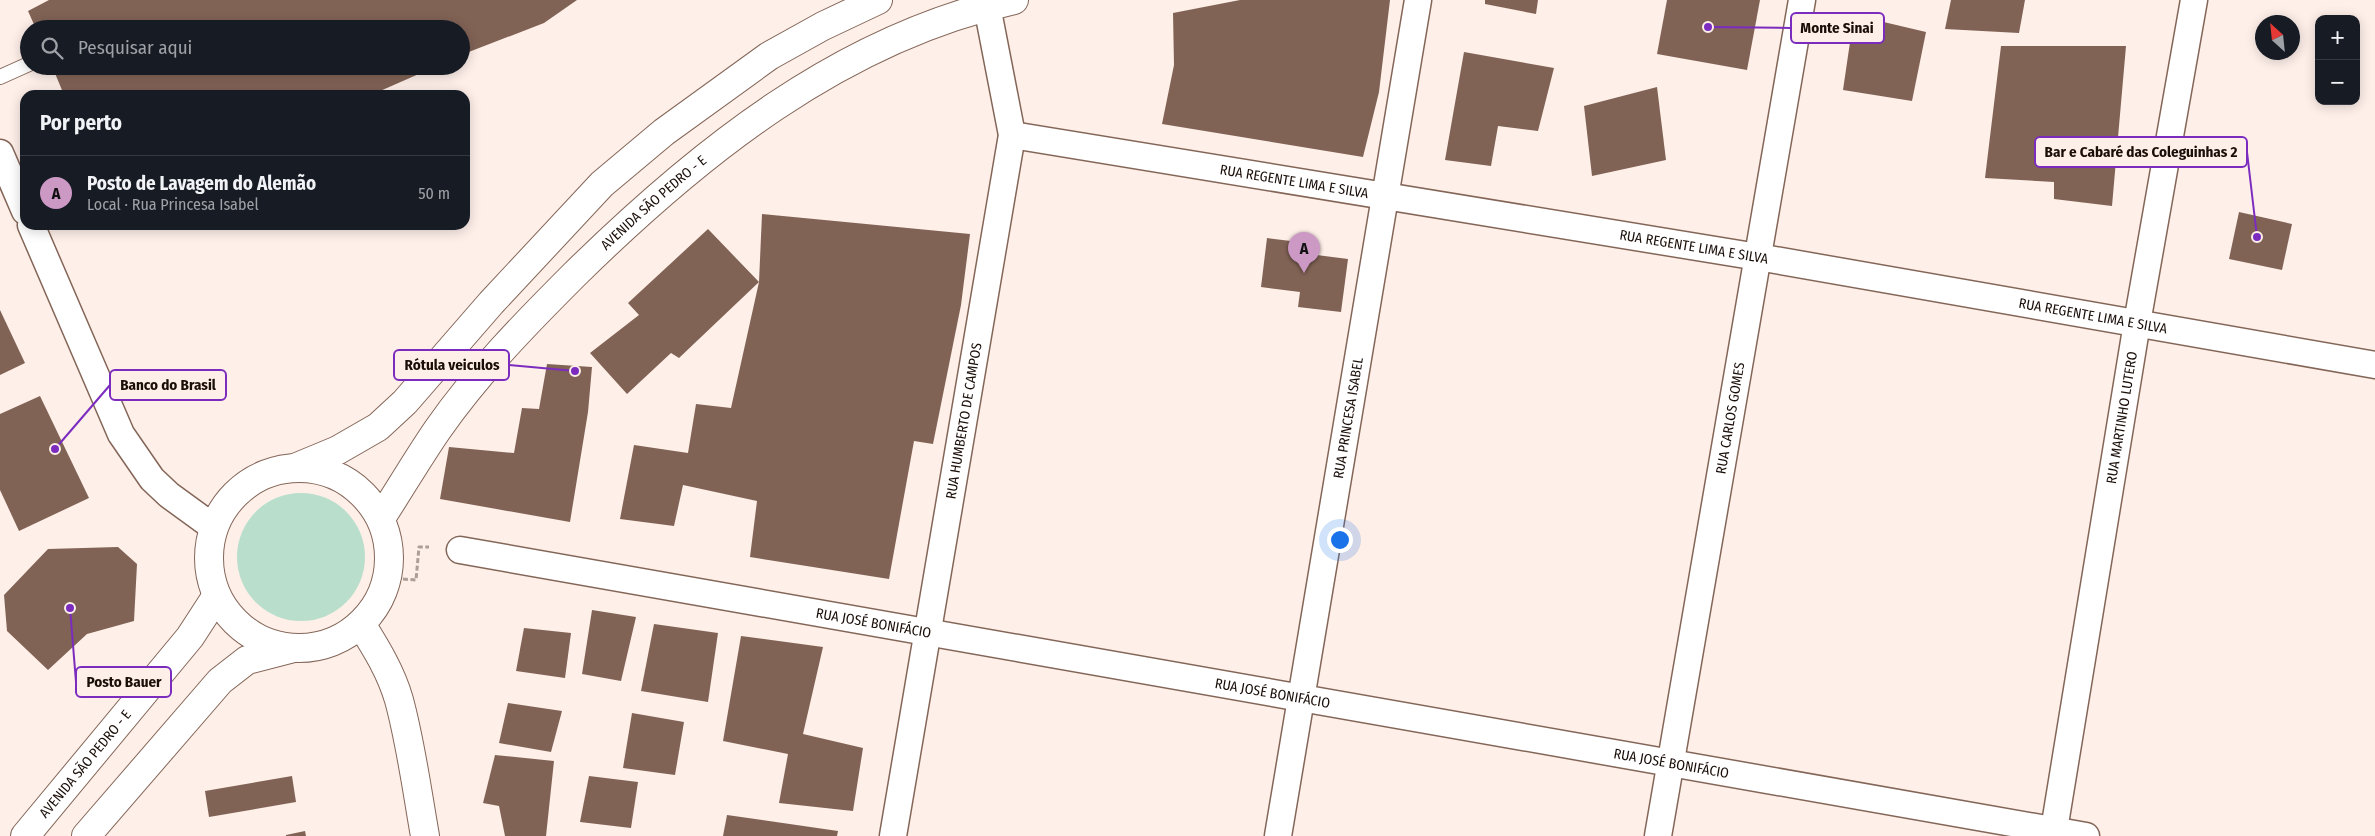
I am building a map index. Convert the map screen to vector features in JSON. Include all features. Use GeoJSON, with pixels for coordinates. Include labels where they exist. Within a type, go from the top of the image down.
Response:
{"type":"FeatureCollection","features":[{"type":"Feature","properties":{"kind":"main road"},"geometry":{"type":"LineString","coordinates":[[293,648],[262,641],[235,623],[216,597],[209,574],[208,550],[213,527],[226,503],[246,484],[270,471],[297,467],[338,450],[378,427],[404,402],[491,303],[602,184],[664,132],[768,56],[823,26],[878,0]]}},
{"type":"Feature","properties":{"kind":"main road","name":"AVENIDA SÃO PEDRO - E"},"geometry":{"type":"LineString","coordinates":[[381,518],[438,429],[516,333],[620,230],[697,163],[779,103],[863,54],[909,34],[986,6],[1014,0]]}},
{"type":"Feature","properties":{"kind":"main road"},"geometry":{"type":"LineString","coordinates":[[86,836],[220,681],[247,660],[293,648],[329,643],[361,624],[378,603],[388,578],[389,547],[381,518],[362,492],[332,473],[297,467]]}},
{"type":"Feature","properties":{"kind":"main road","name":"AVENIDA SÃO PEDRO - E"},"geometry":{"type":"LineString","coordinates":[[25,836],[190,637],[216,597]]}},
{"type":"Feature","properties":{"kind":"main road"},"geometry":{"type":"LineString","coordinates":[[361,624],[380,655],[398,698],[410,750],[425,836]]}},
{"type":"Feature","properties":{"kind":"street","name":"RUA PRINCESA ISABEL"},"geometry":{"type":"LineString","coordinates":[[1278,836],[1418,0]]}},
{"type":"Feature","properties":{"kind":"street","name":"RUA CARLOS GOMES"},"geometry":{"type":"LineString","coordinates":[[1658,836],[1802,0]]}},
{"type":"Feature","properties":{"kind":"street","name":"RUA MARTINHO LUTERO"},"geometry":{"type":"LineString","coordinates":[[2053,833],[2137,323],[2194,0]]}},
{"type":"Feature","properties":{"kind":"street","name":"RUA HUMBERTO DE CAMPOS"},"geometry":{"type":"LineString","coordinates":[[893,836],[1012,135],[986,6]]}},
{"type":"Feature","properties":{"kind":"street","name":"RUA REGENTE LIMA E SILVA"},"geometry":{"type":"LineString","coordinates":[[1012,135],[1758,257],[2375,365]]}},
{"type":"Feature","properties":{"kind":"street"},"geometry":{"type":"LineString","coordinates":[[0,153],[7,190],[20,205]]}},
{"type":"Feature","properties":{"kind":"street"},"geometry":{"type":"LineString","coordinates":[[33,230],[121,434],[152,479],[169,495],[213,527]]}},
{"type":"Feature","properties":{"kind":"street","name":"RUA JOSÉ BONIFÁCIO"},"geometry":{"type":"LineString","coordinates":[[460,550],[1302,697],[2053,833],[2086,836]]}},
{"type":"Feature","properties":{"kind":"lane"},"geometry":{"type":"LineString","coordinates":[[0,78],[20,68]]}},
{"type":"Feature","properties":{"kind":"path"},"geometry":{"type":"LineString","coordinates":[[388,578],[416,580],[419,546],[460,550]]}},
{"type":"Feature","properties":{"kind":"green space"},"geometry":{"type":"Polygon","coordinates":[[[301,493],[325,498],[346,512],[360,533],[365,557],[360,581],[346,602],[325,616],[301,621],[277,616],[256,602],[242,581],[237,557],[242,533],[256,512],[277,498],[301,493]]]}},
{"type":"Feature","properties":{"kind":"building"},"geometry":{"type":"Polygon","coordinates":[[[49,0],[577,0],[544,23],[470,52],[470,20],[32,20],[28,11],[49,0]]]}},
{"type":"Feature","properties":{"kind":"building"},"geometry":{"type":"Polygon","coordinates":[[[1240,0],[1390,0],[1379,92],[1363,157],[1162,124],[1174,65],[1173,13],[1240,0]]]}},
{"type":"Feature","properties":{"kind":"building"},"geometry":{"type":"Polygon","coordinates":[[[1485,0],[1538,0],[1536,14],[1485,4],[1485,0]]]}},
{"type":"Feature","properties":{"kind":"building"},"geometry":{"type":"Polygon","coordinates":[[[1667,0],[1760,0],[1747,70],[1657,54],[1667,0]]]}},
{"type":"Feature","properties":{"kind":"building"},"geometry":{"type":"Polygon","coordinates":[[[1951,0],[2025,0],[2019,33],[1945,29],[1951,0]]]}},
{"type":"Feature","properties":{"kind":"building"},"geometry":{"type":"Polygon","coordinates":[[[1854,15],[1926,32],[1912,101],[1843,90],[1854,15]]]}},
{"type":"Feature","properties":{"kind":"building"},"geometry":{"type":"Polygon","coordinates":[[[2001,46],[2126,46],[2112,206],[2054,199],[2054,182],[1985,178],[2001,46]]]}},
{"type":"Feature","properties":{"kind":"building"},"geometry":{"type":"Polygon","coordinates":[[[1464,52],[1554,68],[1538,131],[1498,126],[1491,166],[1445,160],[1464,52]]]}},
{"type":"Feature","properties":{"kind":"building"},"geometry":{"type":"Polygon","coordinates":[[[56,75],[417,75],[382,90],[62,90],[56,75]]]}},
{"type":"Feature","properties":{"kind":"building"},"geometry":{"type":"Polygon","coordinates":[[[1657,87],[1666,160],[1592,176],[1584,106],[1657,87]]]}},
{"type":"Feature","properties":{"kind":"building"},"geometry":{"type":"Polygon","coordinates":[[[2239,212],[2292,224],[2282,270],[2229,259],[2239,212]]]}},
{"type":"Feature","properties":{"kind":"building"},"geometry":{"type":"Polygon","coordinates":[[[762,214],[970,234],[961,305],[933,444],[914,441],[889,579],[750,557],[757,501],[683,485],[674,526],[620,519],[634,445],[688,453],[696,404],[731,408],[759,282],[762,214]]]}},
{"type":"Feature","properties":{"kind":"building"},"geometry":{"type":"Polygon","coordinates":[[[708,229],[759,282],[679,358],[671,353],[627,394],[590,353],[639,315],[628,303],[708,229]]]}},
{"type":"Feature","properties":{"kind":"building"},"geometry":{"type":"Polygon","coordinates":[[[1267,238],[1299,242],[1301,253],[1348,259],[1341,312],[1298,307],[1300,292],[1261,287],[1267,238]]]}},
{"type":"Feature","properties":{"kind":"building"},"geometry":{"type":"Polygon","coordinates":[[[0,310],[25,363],[0,375],[0,310]]]}},
{"type":"Feature","properties":{"kind":"building"},"geometry":{"type":"Polygon","coordinates":[[[547,364],[592,367],[588,412],[570,522],[440,499],[449,447],[514,453],[522,408],[539,409],[547,364]]]}},
{"type":"Feature","properties":{"kind":"building"},"geometry":{"type":"Polygon","coordinates":[[[40,396],[89,498],[19,531],[0,490],[0,414],[40,396]]]}},
{"type":"Feature","properties":{"kind":"building"},"geometry":{"type":"Polygon","coordinates":[[[118,547],[137,564],[134,621],[87,634],[48,670],[7,631],[4,595],[48,549],[118,547]]]}},
{"type":"Feature","properties":{"kind":"building"},"geometry":{"type":"Polygon","coordinates":[[[592,610],[636,617],[621,681],[582,674],[592,610]]]}},
{"type":"Feature","properties":{"kind":"building"},"geometry":{"type":"Polygon","coordinates":[[[654,624],[718,633],[708,702],[641,691],[654,624]]]}},
{"type":"Feature","properties":{"kind":"building"},"geometry":{"type":"Polygon","coordinates":[[[524,628],[571,633],[565,678],[516,671],[524,628]]]}},
{"type":"Feature","properties":{"kind":"building"},"geometry":{"type":"Polygon","coordinates":[[[741,636],[823,647],[803,734],[863,748],[853,811],[779,803],[788,754],[723,741],[741,636]]]}},
{"type":"Feature","properties":{"kind":"building"},"geometry":{"type":"Polygon","coordinates":[[[508,703],[562,711],[551,752],[499,743],[508,703]]]}},
{"type":"Feature","properties":{"kind":"building"},"geometry":{"type":"Polygon","coordinates":[[[632,713],[684,722],[675,775],[623,768],[632,713]]]}},
{"type":"Feature","properties":{"kind":"building"},"geometry":{"type":"Polygon","coordinates":[[[495,755],[554,761],[546,836],[505,836],[499,806],[483,803],[495,755]]]}},
{"type":"Feature","properties":{"kind":"building"},"geometry":{"type":"Polygon","coordinates":[[[292,776],[296,802],[209,817],[205,791],[292,776]]]}},
{"type":"Feature","properties":{"kind":"building"},"geometry":{"type":"Polygon","coordinates":[[[589,776],[638,782],[631,828],[580,822],[589,776]]]}},
{"type":"Feature","properties":{"kind":"building"},"geometry":{"type":"Polygon","coordinates":[[[727,815],[838,831],[837,836],[723,836],[727,815]]]}},
{"type":"Feature","properties":{"kind":"building"},"geometry":{"type":"Polygon","coordinates":[[[305,831],[306,836],[286,836],[286,835],[305,831]]]}},
{"type":"Feature","properties":{"kind":"place","name":"Monte Sinai"},"geometry":{"type":"Point","coordinates":[1708,27]}},
{"type":"Feature","properties":{"kind":"place","name":"Bar e Cabaré das Coleguinhas 2"},"geometry":{"type":"Point","coordinates":[2257,237]}},
{"type":"Feature","properties":{"kind":"place","name":"Posto de Lavagem do Alemão"},"geometry":{"type":"Point","coordinates":[1304,273]}},
{"type":"Feature","properties":{"kind":"place","name":"Rótula veiculos"},"geometry":{"type":"Point","coordinates":[575,371]}},
{"type":"Feature","properties":{"kind":"place","name":"Banco do Brasil"},"geometry":{"type":"Point","coordinates":[55,449]}},
{"type":"Feature","properties":{"kind":"place","name":"Posto Bauer"},"geometry":{"type":"Point","coordinates":[70,608]}}]}
